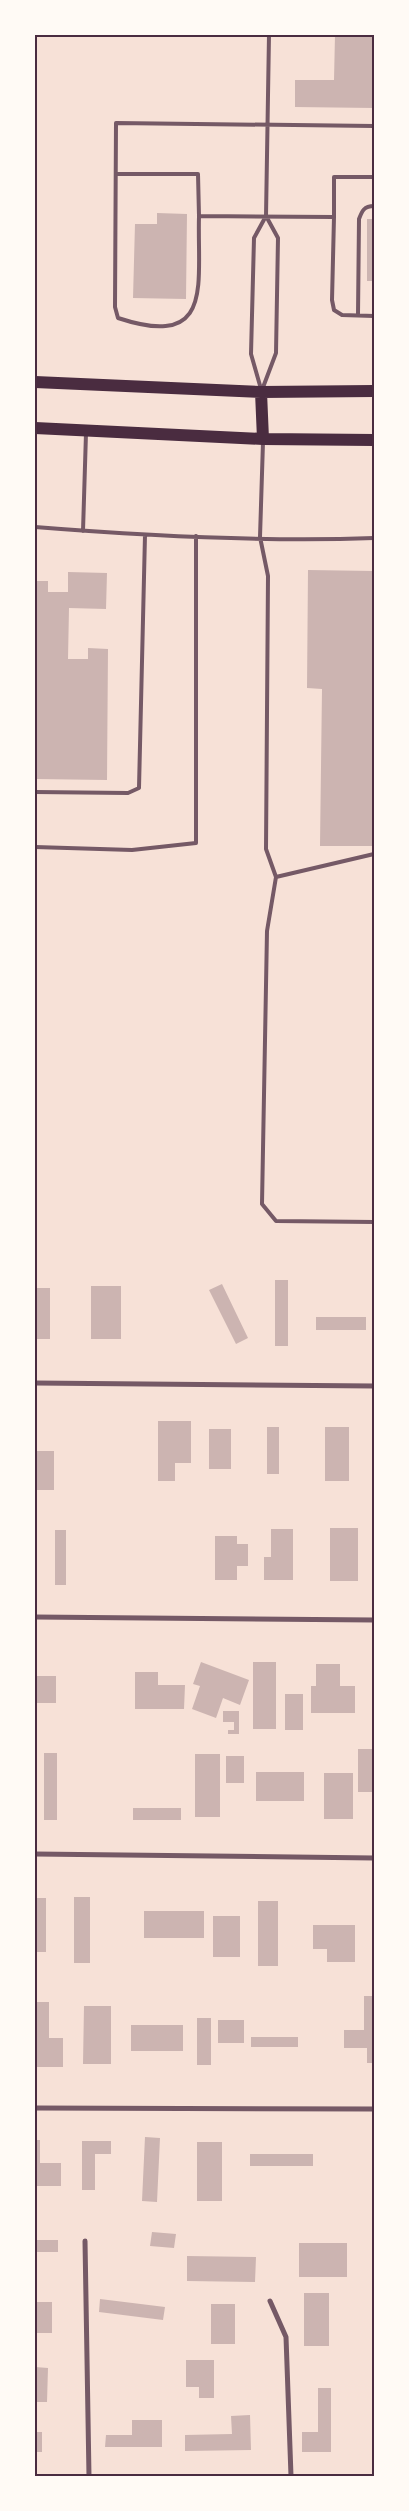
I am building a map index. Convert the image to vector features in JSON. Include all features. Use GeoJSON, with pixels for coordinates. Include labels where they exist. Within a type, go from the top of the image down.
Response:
{"type":"FeatureCollection","features":[{"type":"Feature","properties":{"kind":"main road"},"geometry":{"type":"LineString","coordinates":[[35,382],[261,392],[374,390]]}},
{"type":"Feature","properties":{"kind":"main road"},"geometry":{"type":"LineString","coordinates":[[261,392],[263,439]]}},
{"type":"Feature","properties":{"kind":"main road"},"geometry":{"type":"LineString","coordinates":[[35,428],[263,439],[374,440]]}},
{"type":"Feature","properties":{"kind":"street"},"geometry":{"type":"LineString","coordinates":[[35,1383],[374,1386]]}},
{"type":"Feature","properties":{"kind":"street"},"geometry":{"type":"LineString","coordinates":[[35,1616],[374,1620]]}},
{"type":"Feature","properties":{"kind":"street"},"geometry":{"type":"LineString","coordinates":[[35,1854],[374,1858]]}},
{"type":"Feature","properties":{"kind":"street"},"geometry":{"type":"LineString","coordinates":[[35,2108],[374,2109]]}},
{"type":"Feature","properties":{"kind":"street"},"geometry":{"type":"LineString","coordinates":[[85,2241],[89,2476]]}},
{"type":"Feature","properties":{"kind":"street"},"geometry":{"type":"LineString","coordinates":[[270,2301],[286,2337],[291,2476]]}},
{"type":"Feature","properties":{"kind":"lane"},"geometry":{"type":"LineString","coordinates":[[261,392],[251,354],[254,238],[266,216],[269,35]]}},
{"type":"Feature","properties":{"kind":"lane"},"geometry":{"type":"LineString","coordinates":[[116,174],[198,174],[197,302],[186,320],[174,326],[136,324],[118,318],[115,306],[116,123],[374,126]]}},
{"type":"Feature","properties":{"kind":"lane"},"geometry":{"type":"LineString","coordinates":[[374,177],[334,176],[332,300],[334,310],[342,314],[374,316]]}},
{"type":"Feature","properties":{"kind":"lane"},"geometry":{"type":"LineString","coordinates":[[358,315],[359,219],[362,210],[368,206],[374,206]]}},
{"type":"Feature","properties":{"kind":"lane"},"geometry":{"type":"LineString","coordinates":[[199,216],[334,217]]}},
{"type":"Feature","properties":{"kind":"lane"},"geometry":{"type":"LineString","coordinates":[[261,392],[276,353],[278,238],[266,216]]}},
{"type":"Feature","properties":{"kind":"lane"},"geometry":{"type":"LineString","coordinates":[[83,531],[86,431]]}},
{"type":"Feature","properties":{"kind":"lane"},"geometry":{"type":"LineString","coordinates":[[263,439],[260,537],[268,576],[266,849],[276,877],[267,931],[262,1204],[276,1221],[374,1222]]}},
{"type":"Feature","properties":{"kind":"lane"},"geometry":{"type":"LineString","coordinates":[[35,527],[145,535],[374,538]]}},
{"type":"Feature","properties":{"kind":"lane"},"geometry":{"type":"LineString","coordinates":[[35,792],[128,793],[139,788],[145,535]]}},
{"type":"Feature","properties":{"kind":"lane"},"geometry":{"type":"LineString","coordinates":[[35,848],[132,850],[196,843],[196,536]]}},
{"type":"Feature","properties":{"kind":"lane"},"geometry":{"type":"LineString","coordinates":[[276,877],[374,854]]}},
{"type":"Feature","properties":{"kind":"building"},"geometry":{"type":"Polygon","coordinates":[[[335,35],[374,35],[374,108],[295,107],[295,80],[334,80],[335,35]]]}},
{"type":"Feature","properties":{"kind":"building"},"geometry":{"type":"Polygon","coordinates":[[[157,213],[187,214],[186,299],[133,298],[135,224],[157,224],[157,213]]]}},
{"type":"Feature","properties":{"kind":"building"},"geometry":{"type":"Polygon","coordinates":[[[367,219],[374,219],[374,281],[367,281],[367,219]]]}},
{"type":"Feature","properties":{"kind":"building"},"geometry":{"type":"Polygon","coordinates":[[[308,570],[374,571],[374,846],[320,846],[322,689],[307,688],[308,570]]]}},
{"type":"Feature","properties":{"kind":"building"},"geometry":{"type":"Polygon","coordinates":[[[68,572],[107,573],[106,609],[69,608],[68,659],[88,659],[88,648],[108,649],[107,780],[36,779],[35,581],[48,581],[48,592],[68,592],[68,572]]]}},
{"type":"Feature","properties":{"kind":"building"},"geometry":{"type":"Polygon","coordinates":[[[275,1280],[288,1280],[288,1346],[275,1346],[275,1280]]]}},
{"type":"Feature","properties":{"kind":"building"},"geometry":{"type":"Polygon","coordinates":[[[222,1284],[248,1338],[236,1344],[209,1290],[222,1284]]]}},
{"type":"Feature","properties":{"kind":"building"},"geometry":{"type":"Polygon","coordinates":[[[91,1286],[121,1286],[121,1339],[91,1339],[91,1286]]]}},
{"type":"Feature","properties":{"kind":"building"},"geometry":{"type":"Polygon","coordinates":[[[35,1288],[50,1288],[50,1339],[35,1339],[35,1288]]]}},
{"type":"Feature","properties":{"kind":"building"},"geometry":{"type":"Polygon","coordinates":[[[316,1317],[366,1317],[366,1330],[316,1330],[316,1317]]]}},
{"type":"Feature","properties":{"kind":"building"},"geometry":{"type":"Polygon","coordinates":[[[158,1421],[191,1421],[191,1463],[175,1463],[175,1481],[158,1481],[158,1421]]]}},
{"type":"Feature","properties":{"kind":"building"},"geometry":{"type":"Polygon","coordinates":[[[267,1427],[279,1427],[279,1474],[267,1474],[267,1427]]]}},
{"type":"Feature","properties":{"kind":"building"},"geometry":{"type":"Polygon","coordinates":[[[325,1427],[349,1427],[349,1481],[325,1481],[325,1427]]]}},
{"type":"Feature","properties":{"kind":"building"},"geometry":{"type":"Polygon","coordinates":[[[209,1429],[231,1429],[231,1469],[209,1469],[209,1429]]]}},
{"type":"Feature","properties":{"kind":"building"},"geometry":{"type":"Polygon","coordinates":[[[35,1451],[54,1451],[54,1490],[35,1490],[35,1451]]]}},
{"type":"Feature","properties":{"kind":"building"},"geometry":{"type":"Polygon","coordinates":[[[330,1528],[358,1528],[358,1581],[330,1581],[330,1528]]]}},
{"type":"Feature","properties":{"kind":"building"},"geometry":{"type":"Polygon","coordinates":[[[271,1529],[293,1529],[293,1580],[264,1580],[264,1557],[271,1557],[271,1529]]]}},
{"type":"Feature","properties":{"kind":"building"},"geometry":{"type":"Polygon","coordinates":[[[55,1530],[66,1530],[66,1585],[55,1585],[55,1530]]]}},
{"type":"Feature","properties":{"kind":"building"},"geometry":{"type":"Polygon","coordinates":[[[215,1536],[237,1536],[237,1544],[248,1544],[248,1566],[237,1566],[237,1580],[215,1580],[215,1536]]]}},
{"type":"Feature","properties":{"kind":"building"},"geometry":{"type":"Polygon","coordinates":[[[201,1662],[249,1680],[240,1705],[223,1698],[216,1718],[192,1709],[200,1686],[193,1684],[201,1662]]]}},
{"type":"Feature","properties":{"kind":"building"},"geometry":{"type":"Polygon","coordinates":[[[253,1662],[276,1662],[276,1729],[253,1729],[253,1662]]]}},
{"type":"Feature","properties":{"kind":"building"},"geometry":{"type":"Polygon","coordinates":[[[316,1664],[340,1664],[340,1686],[355,1686],[355,1713],[311,1713],[311,1686],[316,1686],[316,1664]]]}},
{"type":"Feature","properties":{"kind":"building"},"geometry":{"type":"Polygon","coordinates":[[[135,1672],[158,1672],[158,1685],[185,1685],[184,1709],[135,1709],[135,1672]]]}},
{"type":"Feature","properties":{"kind":"building"},"geometry":{"type":"Polygon","coordinates":[[[35,1676],[56,1676],[56,1703],[35,1703],[35,1676]]]}},
{"type":"Feature","properties":{"kind":"building"},"geometry":{"type":"Polygon","coordinates":[[[285,1694],[303,1694],[303,1730],[285,1730],[285,1694]]]}},
{"type":"Feature","properties":{"kind":"building"},"geometry":{"type":"Polygon","coordinates":[[[223,1711],[239,1711],[239,1734],[228,1734],[228,1730],[234,1730],[234,1722],[223,1722],[223,1711]]]}},
{"type":"Feature","properties":{"kind":"building"},"geometry":{"type":"Polygon","coordinates":[[[358,1749],[374,1749],[374,1792],[358,1792],[358,1749]]]}},
{"type":"Feature","properties":{"kind":"building"},"geometry":{"type":"Polygon","coordinates":[[[44,1753],[57,1753],[57,1820],[44,1820],[44,1753]]]}},
{"type":"Feature","properties":{"kind":"building"},"geometry":{"type":"Polygon","coordinates":[[[195,1754],[220,1754],[220,1817],[195,1817],[195,1754]]]}},
{"type":"Feature","properties":{"kind":"building"},"geometry":{"type":"Polygon","coordinates":[[[226,1756],[244,1756],[244,1783],[226,1783],[226,1756]]]}},
{"type":"Feature","properties":{"kind":"building"},"geometry":{"type":"Polygon","coordinates":[[[256,1772],[304,1772],[304,1801],[256,1801],[256,1772]]]}},
{"type":"Feature","properties":{"kind":"building"},"geometry":{"type":"Polygon","coordinates":[[[324,1773],[353,1773],[353,1819],[324,1819],[324,1773]]]}},
{"type":"Feature","properties":{"kind":"building"},"geometry":{"type":"Polygon","coordinates":[[[133,1808],[181,1808],[181,1820],[133,1820],[133,1808]]]}},
{"type":"Feature","properties":{"kind":"building"},"geometry":{"type":"Polygon","coordinates":[[[74,1897],[90,1897],[90,1963],[74,1963],[74,1897]]]}},
{"type":"Feature","properties":{"kind":"building"},"geometry":{"type":"Polygon","coordinates":[[[35,1898],[46,1898],[46,1952],[35,1952],[35,1898]]]}},
{"type":"Feature","properties":{"kind":"building"},"geometry":{"type":"Polygon","coordinates":[[[258,1901],[278,1901],[278,1966],[258,1966],[258,1901]]]}},
{"type":"Feature","properties":{"kind":"building"},"geometry":{"type":"Polygon","coordinates":[[[144,1911],[204,1911],[204,1938],[144,1938],[144,1911]]]}},
{"type":"Feature","properties":{"kind":"building"},"geometry":{"type":"Polygon","coordinates":[[[213,1916],[240,1916],[240,1957],[213,1957],[213,1916]]]}},
{"type":"Feature","properties":{"kind":"building"},"geometry":{"type":"Polygon","coordinates":[[[313,1925],[355,1925],[355,1962],[327,1962],[327,1949],[313,1949],[313,1925]]]}},
{"type":"Feature","properties":{"kind":"building"},"geometry":{"type":"Polygon","coordinates":[[[364,1996],[374,1996],[374,2063],[367,2063],[367,2048],[344,2048],[344,2030],[364,2030],[364,1996]]]}},
{"type":"Feature","properties":{"kind":"building"},"geometry":{"type":"Polygon","coordinates":[[[35,2002],[49,2002],[49,2038],[63,2038],[63,2067],[35,2067],[35,2002]]]}},
{"type":"Feature","properties":{"kind":"building"},"geometry":{"type":"Polygon","coordinates":[[[84,2006],[111,2006],[111,2064],[83,2064],[84,2006]]]}},
{"type":"Feature","properties":{"kind":"building"},"geometry":{"type":"Polygon","coordinates":[[[197,2018],[211,2018],[211,2065],[197,2065],[197,2018]]]}},
{"type":"Feature","properties":{"kind":"building"},"geometry":{"type":"Polygon","coordinates":[[[218,2020],[244,2020],[244,2043],[218,2043],[218,2020]]]}},
{"type":"Feature","properties":{"kind":"building"},"geometry":{"type":"Polygon","coordinates":[[[131,2025],[183,2025],[183,2051],[131,2051],[131,2025]]]}},
{"type":"Feature","properties":{"kind":"building"},"geometry":{"type":"Polygon","coordinates":[[[251,2037],[298,2037],[298,2047],[251,2047],[251,2037]]]}},
{"type":"Feature","properties":{"kind":"building"},"geometry":{"type":"Polygon","coordinates":[[[145,2137],[160,2138],[157,2202],[142,2201],[145,2137]]]}},
{"type":"Feature","properties":{"kind":"building"},"geometry":{"type":"Polygon","coordinates":[[[35,2140],[40,2140],[40,2163],[61,2163],[61,2186],[35,2186],[35,2140]]]}},
{"type":"Feature","properties":{"kind":"building"},"geometry":{"type":"Polygon","coordinates":[[[82,2141],[111,2141],[111,2154],[95,2154],[95,2190],[82,2190],[82,2141]]]}},
{"type":"Feature","properties":{"kind":"building"},"geometry":{"type":"Polygon","coordinates":[[[197,2142],[222,2142],[222,2201],[197,2201],[197,2142]]]}},
{"type":"Feature","properties":{"kind":"building"},"geometry":{"type":"Polygon","coordinates":[[[250,2154],[313,2154],[313,2166],[250,2166],[250,2154]]]}},
{"type":"Feature","properties":{"kind":"building"},"geometry":{"type":"Polygon","coordinates":[[[152,2232],[176,2234],[174,2248],[150,2246],[152,2232]]]}},
{"type":"Feature","properties":{"kind":"building"},"geometry":{"type":"Polygon","coordinates":[[[35,2240],[58,2240],[58,2252],[35,2252],[35,2240]]]}},
{"type":"Feature","properties":{"kind":"building"},"geometry":{"type":"Polygon","coordinates":[[[299,2243],[347,2243],[347,2277],[299,2277],[299,2243]]]}},
{"type":"Feature","properties":{"kind":"building"},"geometry":{"type":"Polygon","coordinates":[[[187,2256],[256,2257],[255,2282],[187,2281],[187,2256]]]}},
{"type":"Feature","properties":{"kind":"building"},"geometry":{"type":"Polygon","coordinates":[[[304,2293],[329,2293],[329,2346],[304,2346],[304,2293]]]}},
{"type":"Feature","properties":{"kind":"building"},"geometry":{"type":"Polygon","coordinates":[[[100,2299],[165,2307],[163,2320],[99,2312],[100,2299]]]}},
{"type":"Feature","properties":{"kind":"building"},"geometry":{"type":"Polygon","coordinates":[[[35,2302],[52,2302],[52,2333],[35,2333],[35,2302]]]}},
{"type":"Feature","properties":{"kind":"building"},"geometry":{"type":"Polygon","coordinates":[[[211,2304],[235,2304],[235,2344],[211,2344],[211,2304]]]}},
{"type":"Feature","properties":{"kind":"building"},"geometry":{"type":"Polygon","coordinates":[[[186,2360],[214,2360],[214,2398],[199,2398],[199,2387],[186,2387],[186,2360]]]}},
{"type":"Feature","properties":{"kind":"building"},"geometry":{"type":"Polygon","coordinates":[[[35,2367],[48,2368],[47,2402],[36,2402],[35,2367]]]}},
{"type":"Feature","properties":{"kind":"building"},"geometry":{"type":"Polygon","coordinates":[[[318,2388],[331,2388],[331,2452],[302,2452],[302,2432],[318,2432],[318,2388]]]}},
{"type":"Feature","properties":{"kind":"building"},"geometry":{"type":"Polygon","coordinates":[[[250,2415],[251,2450],[185,2451],[185,2435],[232,2434],[231,2416],[250,2415]]]}},
{"type":"Feature","properties":{"kind":"building"},"geometry":{"type":"Polygon","coordinates":[[[132,2420],[162,2420],[162,2447],[105,2447],[106,2435],[132,2435],[132,2420]]]}},
{"type":"Feature","properties":{"kind":"building"},"geometry":{"type":"Polygon","coordinates":[[[35,2432],[42,2432],[42,2452],[35,2452],[35,2432]]]}}]}
